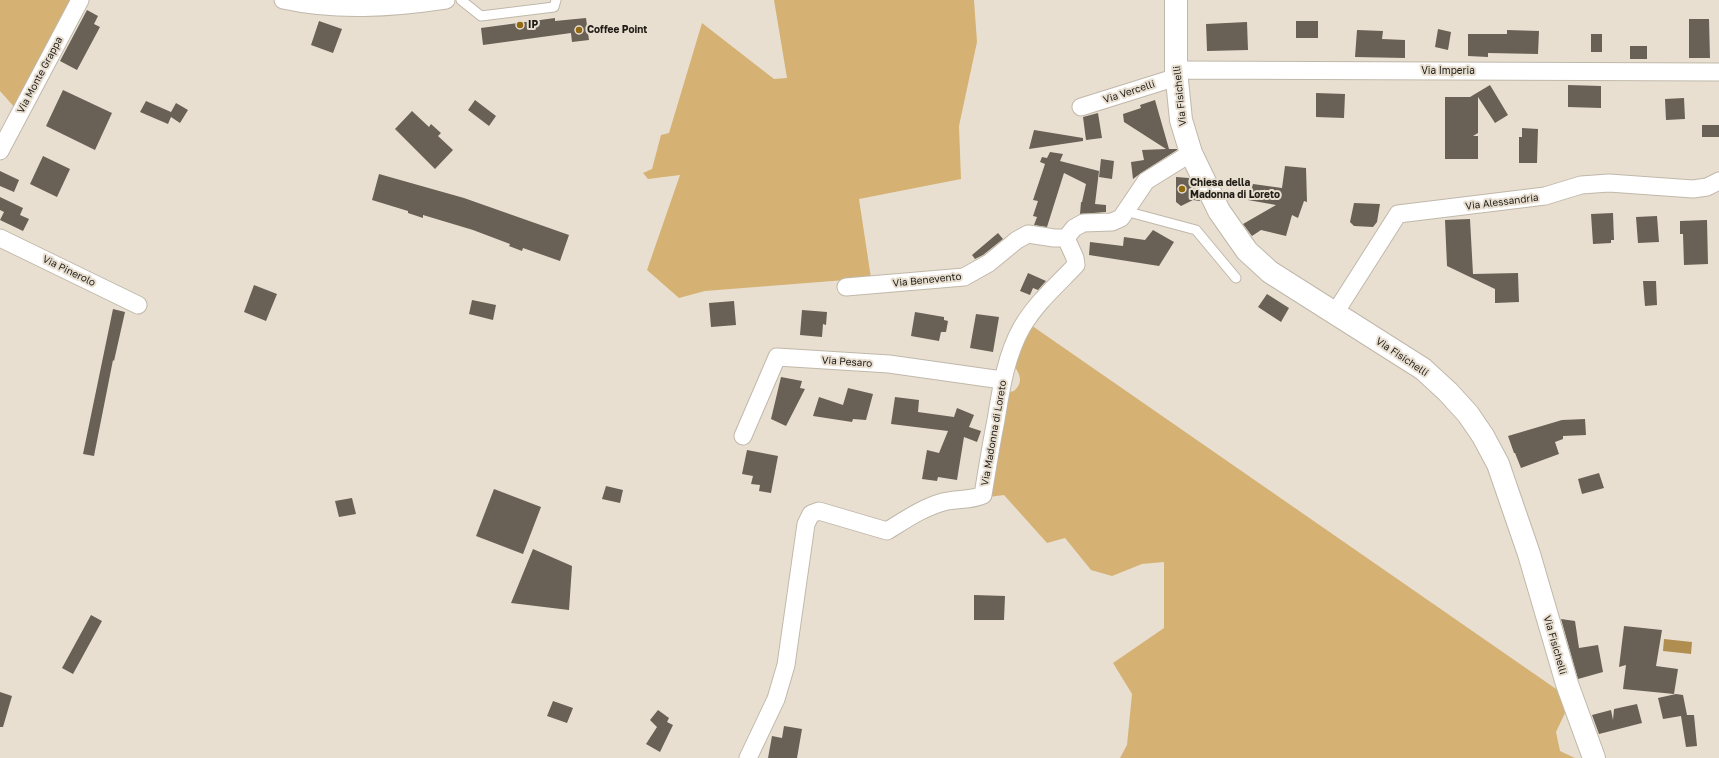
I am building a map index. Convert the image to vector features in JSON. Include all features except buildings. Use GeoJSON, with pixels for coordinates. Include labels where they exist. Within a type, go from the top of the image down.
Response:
{"type":"FeatureCollection","features":[{"type":"Feature","properties":{"kind":"main road","name":"Via Fisichelli"},"geometry":{"type":"LineString","coordinates":[[1176,0],[1177,74],[1181,120],[1191,153],[1219,211],[1247,251],[1270,272],[1423,369],[1448,392],[1468,414],[1483,436],[1501,472],[1529,554],[1567,684],[1594,758]]}},
{"type":"Feature","properties":{"kind":"street","name":"Via Monte Grappa"},"geometry":{"type":"LineString","coordinates":[[0,151],[80,0]]}},
{"type":"Feature","properties":{"kind":"street"},"geometry":{"type":"LineString","coordinates":[[283,0],[328,7],[366,8],[402,6],[446,0]]}},
{"type":"Feature","properties":{"kind":"street","name":"Via Imperia"},"geometry":{"type":"LineString","coordinates":[[1177,74],[1719,72]]}},
{"type":"Feature","properties":{"kind":"street","name":"Via Vercelli"},"geometry":{"type":"LineString","coordinates":[[1081,107],[1177,74]]}},
{"type":"Feature","properties":{"kind":"street"},"geometry":{"type":"LineString","coordinates":[[1066,238],[1074,228],[1083,223],[1112,222],[1121,218],[1146,181],[1191,153]]}},
{"type":"Feature","properties":{"kind":"street","name":"Via Alessandria"},"geometry":{"type":"LineString","coordinates":[[1336,313],[1398,214],[1545,196],[1581,185],[1609,183],[1693,189],[1707,187],[1719,181]]}},
{"type":"Feature","properties":{"kind":"street","name":"Via Benevento"},"geometry":{"type":"LineString","coordinates":[[846,287],[964,277],[989,263],[1017,240],[1028,234],[1054,238],[1066,238]]}},
{"type":"Feature","properties":{"kind":"street","name":"Via Pinerolo"},"geometry":{"type":"LineString","coordinates":[[0,238],[138,305]]}},
{"type":"Feature","properties":{"kind":"street","name":"Via Madonna di Loreto"},"geometry":{"type":"LineString","coordinates":[[748,758],[776,699],[786,665],[806,524],[811,514],[819,511],[887,531],[915,513],[944,502],[973,500],[983,495],[1002,380],[1018,336],[1037,305],[1076,265],[1075,258],[1066,238]]}},
{"type":"Feature","properties":{"kind":"street","name":"Via Pesaro"},"geometry":{"type":"LineString","coordinates":[[743,436],[777,357],[889,364],[1002,380]]}},
{"type":"Feature","properties":{"kind":"lane"},"geometry":{"type":"LineString","coordinates":[[461,0],[481,16],[554,7],[556,0]]}},
{"type":"Feature","properties":{"kind":"lane"},"geometry":{"type":"LineString","coordinates":[[1125,211],[1196,230],[1236,278]]}},
{"type":"Feature","properties":{"kind":"shaded area"},"geometry":{"type":"Polygon","coordinates":[[[0,0],[70,0],[16,109],[0,91],[0,0]]]}},
{"type":"Feature","properties":{"kind":"shaded area"},"geometry":{"type":"Polygon","coordinates":[[[774,0],[974,0],[977,42],[959,126],[961,179],[859,199],[871,278],[705,291],[679,298],[647,270],[680,175],[648,179],[643,173],[652,169],[661,135],[669,133],[702,23],[774,79],[787,78],[774,0]]]}},
{"type":"Feature","properties":{"kind":"shaded area"},"geometry":{"type":"Polygon","coordinates":[[[1028,323],[1559,691],[1565,713],[1556,732],[1560,751],[1575,758],[1120,758],[1127,745],[1132,694],[1113,663],[1164,628],[1164,562],[1142,564],[1112,576],[1091,570],[1065,538],[1047,543],[1004,495],[989,497],[1005,393],[1014,391],[1020,381],[1018,371],[1013,364],[1028,323]]]}},
{"type":"Feature","properties":{"kind":"shaded area"},"geometry":{"type":"Polygon","coordinates":[[[1664,639],[1692,642],[1691,654],[1663,651],[1664,639]]]}},
{"type":"Feature","properties":{"kind":"place","name":"IP"},"geometry":{"type":"Point","coordinates":[520,25]}},
{"type":"Feature","properties":{"kind":"place","name":"Coffee Point"},"geometry":{"type":"Point","coordinates":[579,30]}},
{"type":"Feature","properties":{"kind":"place","name":"Chiesa della Madonna di Loreto"},"geometry":{"type":"Point","coordinates":[1182,189]}}]}
